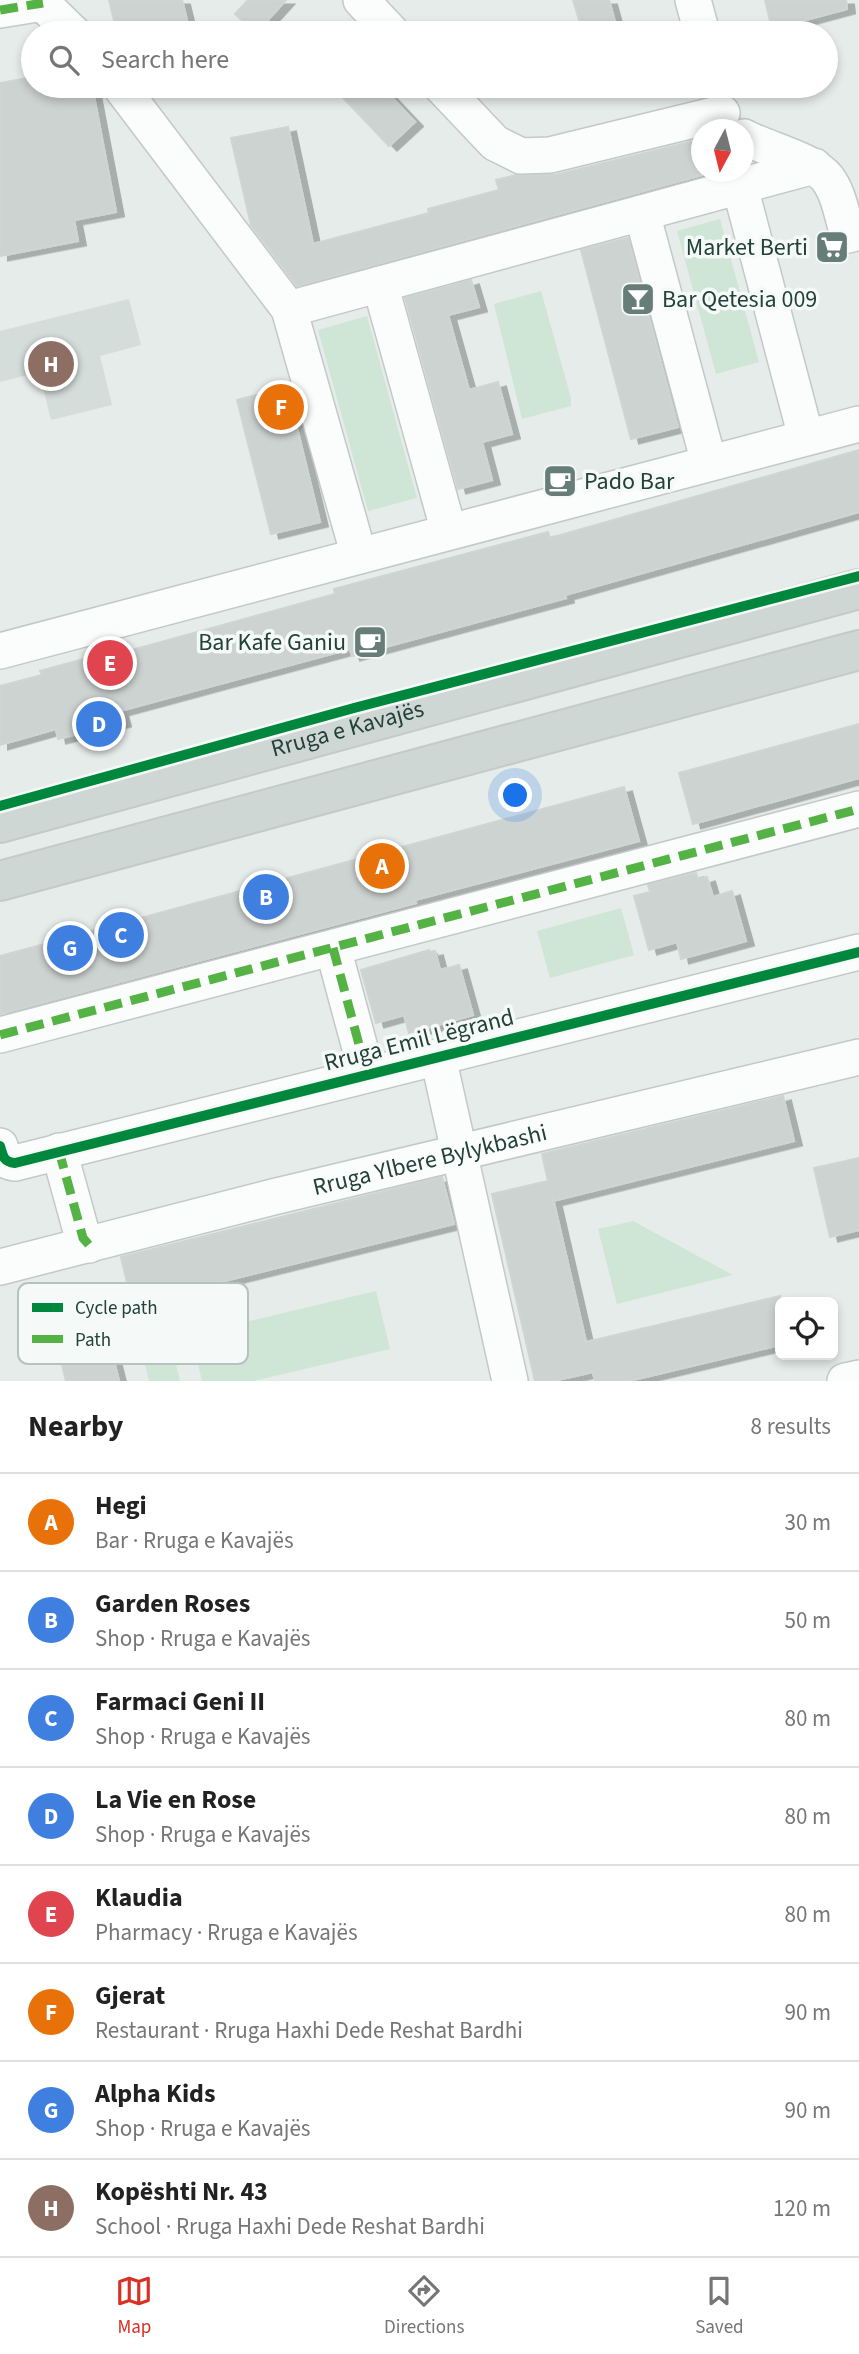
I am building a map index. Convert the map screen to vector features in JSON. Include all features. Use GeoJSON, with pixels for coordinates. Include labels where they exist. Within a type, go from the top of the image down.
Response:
{"type":"FeatureCollection","features":[{"type":"Feature","properties":{"kind":"main road","name":"Rruga e Kavajës"},"geometry":{"type":"LineString","coordinates":[[0,823],[859,589]]}},
{"type":"Feature","properties":{"kind":"main road"},"geometry":{"type":"LineString","coordinates":[[0,881],[859,650]]}},
{"type":"Feature","properties":{"kind":"street"},"geometry":{"type":"LineString","coordinates":[[361,0],[381,21]]}},
{"type":"Feature","properties":{"kind":"street"},"geometry":{"type":"LineString","coordinates":[[693,0],[699,21]]}},
{"type":"Feature","properties":{"kind":"street"},"geometry":{"type":"LineString","coordinates":[[0,10],[41,2],[60,21]]}},
{"type":"Feature","properties":{"kind":"street"},"geometry":{"type":"LineString","coordinates":[[129,98],[289,309],[359,556]]}},
{"type":"Feature","properties":{"kind":"street"},"geometry":{"type":"LineString","coordinates":[[452,98],[495,143],[521,156],[550,155],[729,116],[757,144],[814,166],[827,177],[835,192],[848,234],[859,232]]}},
{"type":"Feature","properties":{"kind":"street"},"geometry":{"type":"LineString","coordinates":[[289,309],[814,166]]}},
{"type":"Feature","properties":{"kind":"street"},"geometry":{"type":"LineString","coordinates":[[740,187],[806,437]]}},
{"type":"Feature","properties":{"kind":"street"},"geometry":{"type":"LineString","coordinates":[[642,213],[709,463]]}},
{"type":"Feature","properties":{"kind":"street"},"geometry":{"type":"LineString","coordinates":[[380,284],[449,532]]}},
{"type":"Feature","properties":{"kind":"street"},"geometry":{"type":"LineString","coordinates":[[0,652],[859,424]]}},
{"type":"Feature","properties":{"kind":"street"},"geometry":{"type":"LineString","coordinates":[[0,1035],[859,809]]}},
{"type":"Feature","properties":{"kind":"street"},"geometry":{"type":"LineString","coordinates":[[333,948],[367,1074]]}},
{"type":"Feature","properties":{"kind":"street","name":"Rruga Emil Lëgrand"},"geometry":{"type":"LineString","coordinates":[[0,1146],[3,1157],[8,1162],[15,1163],[859,952]]}},
{"type":"Feature","properties":{"kind":"street","name":"Rruga Ylbere Bylykbashi"},"geometry":{"type":"LineString","coordinates":[[0,1267],[273,1197],[859,1057]]}},
{"type":"Feature","properties":{"kind":"street"},"geometry":{"type":"LineString","coordinates":[[438,1058],[510,1381]]}},
{"type":"Feature","properties":{"kind":"street"},"geometry":{"type":"LineString","coordinates":[[60,1151],[83,1238],[89,1245]]}},
{"type":"Feature","properties":{"kind":"street"},"geometry":{"type":"LineString","coordinates":[[845,1381],[859,1378]]}},
{"type":"Feature","properties":{"kind":"shaded area"},"geometry":{"type":"Polygon","coordinates":[[[129,299],[141,345],[100,356],[112,405],[51,420],[39,372],[0,382],[0,331],[129,299]]]}},
{"type":"Feature","properties":{"kind":"green space"},"geometry":{"type":"Polygon","coordinates":[[[720,219],[759,362],[716,374],[677,231],[720,219]]]}},
{"type":"Feature","properties":{"kind":"green space"},"geometry":{"type":"Polygon","coordinates":[[[541,291],[571,406],[522,419],[494,304],[541,291]]]}},
{"type":"Feature","properties":{"kind":"green space"},"geometry":{"type":"Polygon","coordinates":[[[367,316],[417,498],[368,511],[318,330],[367,316]]]}},
{"type":"Feature","properties":{"kind":"green space"},"geometry":{"type":"Polygon","coordinates":[[[621,908],[634,955],[550,978],[537,931],[621,908]]]}},
{"type":"Feature","properties":{"kind":"green space"},"geometry":{"type":"Polygon","coordinates":[[[633,1221],[733,1275],[617,1304],[598,1229],[633,1221]]]}},
{"type":"Feature","properties":{"kind":"green space"},"geometry":{"type":"Polygon","coordinates":[[[376,1291],[390,1349],[253,1381],[202,1381],[198,1364],[248,1364],[248,1321],[376,1291]]]}},
{"type":"Feature","properties":{"kind":"green space"},"geometry":{"type":"Polygon","coordinates":[[[145,1364],[176,1364],[180,1381],[149,1381],[145,1364]]]}},
{"type":"Feature","properties":{"kind":"building"},"geometry":{"type":"Polygon","coordinates":[[[109,0],[182,0],[187,21],[114,21],[109,0]]]}},
{"type":"Feature","properties":{"kind":"building"},"geometry":{"type":"Polygon","coordinates":[[[248,0],[286,0],[267,21],[243,21],[235,14],[248,0]]]}},
{"type":"Feature","properties":{"kind":"building"},"geometry":{"type":"Polygon","coordinates":[[[573,0],[609,0],[615,21],[579,21],[573,0]]]}},
{"type":"Feature","properties":{"kind":"building"},"geometry":{"type":"Polygon","coordinates":[[[765,0],[846,0],[847,9],[802,21],[770,21],[765,0]]]}},
{"type":"Feature","properties":{"kind":"building"},"geometry":{"type":"Polygon","coordinates":[[[21,79],[21,98],[94,98],[116,212],[74,220],[78,241],[0,256],[0,83],[21,79]]]}},
{"type":"Feature","properties":{"kind":"building"},"geometry":{"type":"Polygon","coordinates":[[[343,98],[392,98],[415,122],[389,146],[343,98]]]}},
{"type":"Feature","properties":{"kind":"building"},"geometry":{"type":"Polygon","coordinates":[[[288,127],[313,244],[429,213],[428,209],[499,190],[496,180],[516,175],[555,175],[691,142],[691,178],[297,286],[251,225],[231,138],[288,127]]]}},
{"type":"Feature","properties":{"kind":"building"},"geometry":{"type":"Polygon","coordinates":[[[628,238],[678,427],[631,439],[581,250],[628,238]]]}},
{"type":"Feature","properties":{"kind":"building"},"geometry":{"type":"Polygon","coordinates":[[[471,280],[479,307],[448,315],[469,390],[498,382],[512,434],[482,442],[492,480],[458,489],[405,298],[471,280]]]}},
{"type":"Feature","properties":{"kind":"building"},"geometry":{"type":"Polygon","coordinates":[[[287,387],[320,522],[271,534],[237,400],[287,387]]]}},
{"type":"Feature","properties":{"kind":"building"},"geometry":{"type":"Polygon","coordinates":[[[859,450],[859,512],[565,595],[566,598],[352,656],[350,649],[120,711],[123,722],[94,730],[58,739],[56,729],[0,745],[0,686],[42,675],[40,671],[102,654],[103,658],[335,594],[334,589],[548,532],[550,538],[859,450]]]}},
{"type":"Feature","properties":{"kind":"building"},"geometry":{"type":"Polygon","coordinates":[[[859,724],[859,778],[693,824],[679,773],[859,724]]]}},
{"type":"Feature","properties":{"kind":"building"},"geometry":{"type":"Polygon","coordinates":[[[624,787],[639,841],[0,1014],[0,956],[624,787]]]}},
{"type":"Feature","properties":{"kind":"building"},"geometry":{"type":"Polygon","coordinates":[[[696,873],[698,880],[707,877],[713,897],[732,891],[746,941],[681,959],[677,942],[649,950],[634,896],[650,892],[648,885],[696,873]]]}},
{"type":"Feature","properties":{"kind":"building"},"geometry":{"type":"Polygon","coordinates":[[[429,950],[435,951],[440,970],[459,965],[473,1015],[409,1033],[404,1015],[376,1023],[361,970],[429,950]]]}},
{"type":"Feature","properties":{"kind":"building"},"geometry":{"type":"Polygon","coordinates":[[[783,1096],[794,1141],[554,1201],[586,1342],[775,1297],[775,1346],[629,1381],[595,1381],[593,1372],[553,1381],[535,1381],[492,1194],[548,1181],[542,1154],[783,1096]]]}},
{"type":"Feature","properties":{"kind":"building"},"geometry":{"type":"Polygon","coordinates":[[[859,1158],[859,1230],[830,1237],[814,1168],[859,1158]]]}},
{"type":"Feature","properties":{"kind":"building"},"geometry":{"type":"Polygon","coordinates":[[[442,1177],[454,1224],[217,1283],[127,1283],[121,1257],[442,1177]]]}},
{"type":"Feature","properties":{"kind":"building"},"geometry":{"type":"Polygon","coordinates":[[[62,1364],[115,1364],[119,1381],[66,1381],[62,1364]]]}},
{"type":"Feature","properties":{"kind":"marked path"},"geometry":{"type":"LineString","coordinates":[[0,10],[43,3]]}},
{"type":"Feature","properties":{"kind":"marked path"},"geometry":{"type":"LineString","coordinates":[[0,1035],[859,809]]}},
{"type":"Feature","properties":{"kind":"marked path"},"geometry":{"type":"LineString","coordinates":[[333,948],[367,1074]]}},
{"type":"Feature","properties":{"kind":"marked path"},"geometry":{"type":"LineString","coordinates":[[59,1151],[83,1238],[89,1245]]}},
{"type":"Feature","properties":{"kind":"cycle path"},"geometry":{"type":"LineString","coordinates":[[0,806],[354,708],[859,576]]}},
{"type":"Feature","properties":{"kind":"cycle path"},"geometry":{"type":"LineString","coordinates":[[0,1146],[4,1158],[15,1163],[859,952]]}},
{"type":"Feature","properties":{"kind":"place","name":"Market Berti"},"geometry":{"type":"Point","coordinates":[832,247]}},
{"type":"Feature","properties":{"kind":"place","name":"Bar Qetesia 009"},"geometry":{"type":"Point","coordinates":[638,299]}},
{"type":"Feature","properties":{"kind":"place","name":"Kopështi Nr. 43"},"geometry":{"type":"Point","coordinates":[51,364]}},
{"type":"Feature","properties":{"kind":"place","name":"Gjerat"},"geometry":{"type":"Point","coordinates":[281,407]}},
{"type":"Feature","properties":{"kind":"place","name":"Pado Bar"},"geometry":{"type":"Point","coordinates":[560,481]}},
{"type":"Feature","properties":{"kind":"place","name":"Bar Kafe Ganiu"},"geometry":{"type":"Point","coordinates":[370,642]}},
{"type":"Feature","properties":{"kind":"place","name":"Klaudia"},"geometry":{"type":"Point","coordinates":[110,663]}},
{"type":"Feature","properties":{"kind":"place","name":"La Vie en Rose"},"geometry":{"type":"Point","coordinates":[99,724]}},
{"type":"Feature","properties":{"kind":"place","name":"Hegi"},"geometry":{"type":"Point","coordinates":[382,866]}},
{"type":"Feature","properties":{"kind":"place","name":"Garden Roses"},"geometry":{"type":"Point","coordinates":[266,897]}},
{"type":"Feature","properties":{"kind":"place","name":"Farmaci Geni II"},"geometry":{"type":"Point","coordinates":[121,935]}},
{"type":"Feature","properties":{"kind":"place","name":"Alpha Kids"},"geometry":{"type":"Point","coordinates":[70,948]}}]}
